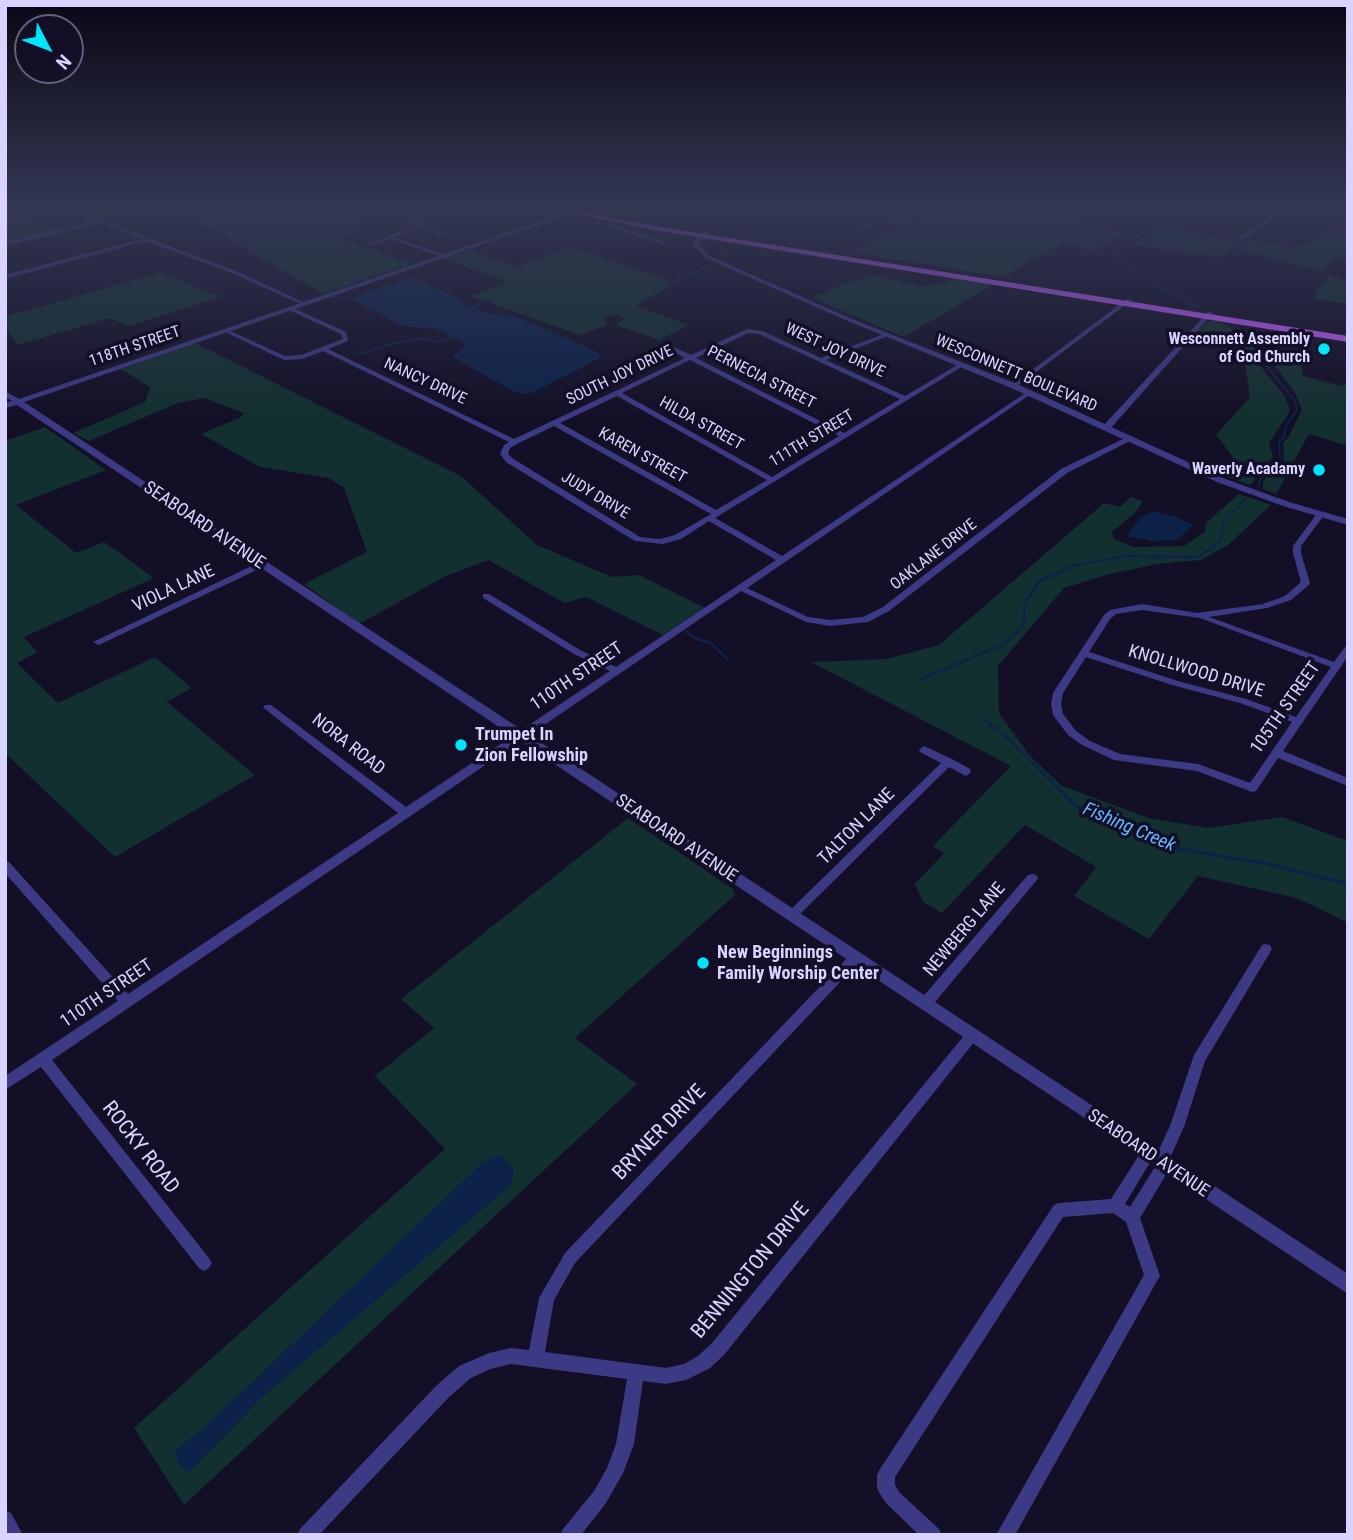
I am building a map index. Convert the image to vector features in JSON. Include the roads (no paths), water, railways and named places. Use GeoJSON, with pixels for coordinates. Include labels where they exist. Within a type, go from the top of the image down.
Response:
{"type":"FeatureCollection","features":[{"type":"Feature","properties":{"kind":"main road"},"geometry":{"type":"LineString","coordinates":[[973,278],[1348,337]]}},
{"type":"Feature","properties":{"kind":"main road"},"geometry":{"type":"LineString","coordinates":[[986,278],[1039,288]]}},
{"type":"Feature","properties":{"kind":"street"},"geometry":{"type":"LineString","coordinates":[[247,278],[305,304]]}},
{"type":"Feature","properties":{"kind":"street","name":"118TH STREET"},"geometry":{"type":"LineString","coordinates":[[12,404],[382,278]]}},
{"type":"Feature","properties":{"kind":"street","name":"WESCONNETT BOULEVARD"},"geometry":{"type":"LineString","coordinates":[[756,278],[886,335],[1013,386],[1220,480],[1348,522]]}},
{"type":"Feature","properties":{"kind":"street"},"geometry":{"type":"LineString","coordinates":[[1013,386],[1127,302]]}},
{"type":"Feature","properties":{"kind":"street"},"geometry":{"type":"LineString","coordinates":[[226,331],[279,357],[291,359],[346,340],[344,334],[291,309]]}},
{"type":"Feature","properties":{"kind":"street"},"geometry":{"type":"LineString","coordinates":[[1106,428],[1208,315]]}},
{"type":"Feature","properties":{"kind":"street","name":"SOUTH JOY DRIVE"},"geometry":{"type":"LineString","coordinates":[[504,454],[507,447],[514,442],[742,332],[753,331]]}},
{"type":"Feature","properties":{"kind":"street","name":"WEST JOY DRIVE"},"geometry":{"type":"LineString","coordinates":[[753,331],[905,399]]}},
{"type":"Feature","properties":{"kind":"street"},"geometry":{"type":"LineString","coordinates":[[820,360],[886,335]]}},
{"type":"Feature","properties":{"kind":"street","name":"PERNECIA STREET"},"geometry":{"type":"LineString","coordinates":[[665,345],[845,436]]}},
{"type":"Feature","properties":{"kind":"street","name":"NANCY DRIVE"},"geometry":{"type":"LineString","coordinates":[[323,349],[514,442]]}},
{"type":"Feature","properties":{"kind":"street","name":"111TH STREET"},"geometry":{"type":"LineString","coordinates":[[678,537],[961,365]]}},
{"type":"Feature","properties":{"kind":"street","name":"SEABOARD AVENUE"},"geometry":{"type":"LineString","coordinates":[[5,393],[12,404],[262,564],[1348,1285]]}},
{"type":"Feature","properties":{"kind":"street","name":"HILDA STREET"},"geometry":{"type":"LineString","coordinates":[[617,393],[772,480]]}},
{"type":"Feature","properties":{"kind":"street","name":"110TH STREET"},"geometry":{"type":"LineString","coordinates":[[5,1084],[1029,393]]}},
{"type":"Feature","properties":{"kind":"street","name":"KAREN STREET"},"geometry":{"type":"LineString","coordinates":[[555,423],[781,559]]}},
{"type":"Feature","properties":{"kind":"street","name":"OAKLANE DRIVE"},"geometry":{"type":"LineString","coordinates":[[741,588],[806,619],[830,623],[865,620],[886,609],[1064,471],[1130,439]]}},
{"type":"Feature","properties":{"kind":"street","name":"JUDY DRIVE"},"geometry":{"type":"LineString","coordinates":[[504,454],[509,460],[638,539],[660,542],[678,537]]}},
{"type":"Feature","properties":{"kind":"street"},"geometry":{"type":"LineString","coordinates":[[1197,616],[1229,613],[1277,602],[1303,589],[1307,577],[1297,553],[1297,546],[1321,514]]}},
{"type":"Feature","properties":{"kind":"street","name":"VIOLA LANE"},"geometry":{"type":"LineString","coordinates":[[98,642],[262,564]]}},
{"type":"Feature","properties":{"kind":"street"},"geometry":{"type":"LineString","coordinates":[[486,596],[577,652],[618,671]]}},
{"type":"Feature","properties":{"kind":"street"},"geometry":{"type":"LineString","coordinates":[[1084,653],[1107,617],[1122,608],[1156,608],[1197,616],[1235,628],[1336,666]]}},
{"type":"Feature","properties":{"kind":"street"},"geometry":{"type":"LineString","coordinates":[[1229,613],[1235,628]]}},
{"type":"Feature","properties":{"kind":"street","name":"105TH STREET"},"geometry":{"type":"LineString","coordinates":[[1084,653],[1058,693],[1056,704],[1058,715],[1072,733],[1086,743],[1118,757],[1198,768],[1252,788],[1348,649]]}},
{"type":"Feature","properties":{"kind":"street","name":"KNOLLWOOD DRIVE"},"geometry":{"type":"LineString","coordinates":[[1084,653],[1175,683],[1243,701],[1298,721]]}},
{"type":"Feature","properties":{"kind":"street","name":"NORA ROAD"},"geometry":{"type":"LineString","coordinates":[[268,706],[406,813]]}},
{"type":"Feature","properties":{"kind":"street"},"geometry":{"type":"LineString","coordinates":[[924,750],[966,772]]}},
{"type":"Feature","properties":{"kind":"street"},"geometry":{"type":"LineString","coordinates":[[1277,752],[1348,782]]}},
{"type":"Feature","properties":{"kind":"street","name":"TALTON LANE"},"geometry":{"type":"LineString","coordinates":[[792,916],[948,762]]}},
{"type":"Feature","properties":{"kind":"street"},"geometry":{"type":"LineString","coordinates":[[5,865],[127,1002]]}},
{"type":"Feature","properties":{"kind":"street","name":"NEWBERG LANE"},"geometry":{"type":"LineString","coordinates":[[925,1004],[1032,878]]}},
{"type":"Feature","properties":{"kind":"street"},"geometry":{"type":"LineString","coordinates":[[1132,1217],[1157,1160],[1177,1127],[1199,1059],[1266,949]]}},
{"type":"Feature","properties":{"kind":"street","name":"BRYNER DRIVE"},"geometry":{"type":"LineString","coordinates":[[536,1359],[547,1298],[570,1258],[855,958]]}},
{"type":"Feature","properties":{"kind":"street","name":"BENNINGTON DRIVE"},"geometry":{"type":"LineString","coordinates":[[306,1535],[443,1391],[466,1372],[489,1361],[511,1356],[666,1376],[686,1371],[704,1362],[718,1349],[972,1036]]}},
{"type":"Feature","properties":{"kind":"street","name":"ROCKY ROAD"},"geometry":{"type":"LineString","coordinates":[[43,1059],[204,1263]]}},
{"type":"Feature","properties":{"kind":"street"},"geometry":{"type":"LineString","coordinates":[[1115,1206],[1157,1160]]}},
{"type":"Feature","properties":{"kind":"street"},"geometry":{"type":"LineString","coordinates":[[933,1535],[892,1497],[886,1488],[886,1475],[1059,1210],[1115,1206],[1132,1217],[1152,1276],[1005,1535]]}},
{"type":"Feature","properties":{"kind":"street"},"geometry":{"type":"LineString","coordinates":[[569,1535],[600,1497],[614,1473],[625,1444],[636,1372]]}},
{"type":"Feature","properties":{"kind":"street"},"geometry":{"type":"LineString","coordinates":[[5,1519],[14,1535]]}},
{"type":"Feature","properties":{"kind":"water"},"geometry":{"type":"Polygon","coordinates":[[[413,278],[454,296],[464,305],[492,314],[514,316],[596,351],[602,357],[536,391],[528,394],[515,392],[454,358],[453,356],[465,347],[462,341],[436,329],[403,326],[355,301],[354,298],[413,278]]]}},
{"type":"Feature","properties":{"kind":"water"},"geometry":{"type":"Polygon","coordinates":[[[1153,511],[1193,525],[1177,540],[1154,541],[1126,536],[1141,517],[1153,511]]]}},
{"type":"Feature","properties":{"kind":"water"},"geometry":{"type":"Polygon","coordinates":[[[502,1154],[514,1170],[511,1185],[258,1401],[189,1472],[180,1466],[174,1451],[205,1427],[483,1162],[502,1154]]]}},
{"type":"Feature","properties":{"kind":"waterway"},"geometry":{"type":"LineString","coordinates":[[671,283],[683,278]]}},
{"type":"Feature","properties":{"kind":"waterway"},"geometry":{"type":"LineString","coordinates":[[1146,278],[1198,307]]}},
{"type":"Feature","properties":{"kind":"waterway"},"geometry":{"type":"LineString","coordinates":[[334,297],[355,299]]}},
{"type":"Feature","properties":{"kind":"waterway"},"geometry":{"type":"LineString","coordinates":[[483,303],[491,300]]}},
{"type":"Feature","properties":{"kind":"waterway"},"geometry":{"type":"LineString","coordinates":[[471,308],[480,304]]}},
{"type":"Feature","properties":{"kind":"waterway"},"geometry":{"type":"LineString","coordinates":[[1230,324],[1250,336],[1265,353],[1266,365],[1294,400],[1297,410],[1286,426],[1283,439],[1279,441],[1280,459],[1261,478],[1258,487]]}},
{"type":"Feature","properties":{"kind":"waterway"},"geometry":{"type":"LineString","coordinates":[[356,355],[395,343],[426,338],[436,342],[453,337]]}},
{"type":"Feature","properties":{"kind":"waterway"},"geometry":{"type":"LineString","coordinates":[[1214,546],[1220,540],[1224,522],[1246,499]]}},
{"type":"Feature","properties":{"kind":"waterway"},"geometry":{"type":"LineString","coordinates":[[921,679],[1002,645],[1021,629],[1025,619],[1024,605],[1039,581],[1076,565],[1126,556],[1198,557],[1214,546]]}},
{"type":"Feature","properties":{"kind":"waterway"},"geometry":{"type":"LineString","coordinates":[[685,631],[697,639],[711,643],[727,659]]}},
{"type":"Feature","properties":{"kind":"waterway","name":"Fishing Creek"},"geometry":{"type":"LineString","coordinates":[[983,719],[1010,740],[1077,807],[1174,848],[1267,864],[1348,884]]}},
{"type":"Feature","properties":{"kind":"place","name":"Wesconnett Assembly of God Church"},"geometry":{"type":"Point","coordinates":[1324,349]}},
{"type":"Feature","properties":{"kind":"place","name":"Waverly Acadamy"},"geometry":{"type":"Point","coordinates":[1319,470]}},
{"type":"Feature","properties":{"kind":"place","name":"Trumpet In Zion Fellowship"},"geometry":{"type":"Point","coordinates":[461,745]}},
{"type":"Feature","properties":{"kind":"place","name":"New Beginnings Family Worship Center"},"geometry":{"type":"Point","coordinates":[703,963]}}]}
